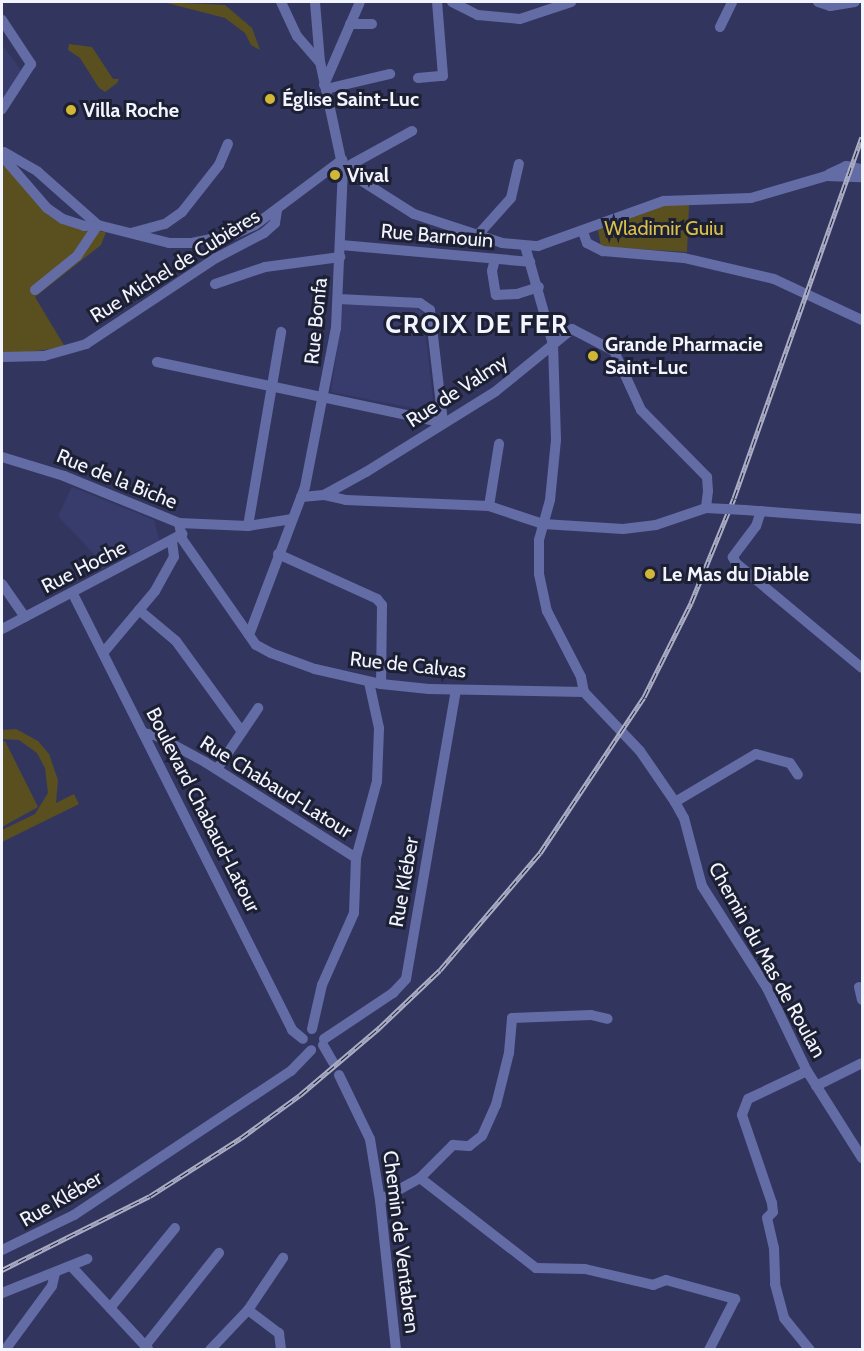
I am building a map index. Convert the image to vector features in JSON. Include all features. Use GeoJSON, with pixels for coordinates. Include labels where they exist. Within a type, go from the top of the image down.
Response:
{"type":"FeatureCollection","features":[{"type":"Feature","properties":{"kind":"street"},"geometry":{"type":"LineString","coordinates":[[281,2],[297,36],[320,62]]}},
{"type":"Feature","properties":{"kind":"street","name":"Rue Bonfa"},"geometry":{"type":"LineString","coordinates":[[249,635],[301,497],[325,396],[338,299],[342,164],[320,62],[315,2]]}},
{"type":"Feature","properties":{"kind":"street"},"geometry":{"type":"LineString","coordinates":[[325,87],[360,2]]}},
{"type":"Feature","properties":{"kind":"street"},"geometry":{"type":"LineString","coordinates":[[418,78],[442,76],[437,2]]}},
{"type":"Feature","properties":{"kind":"street"},"geometry":{"type":"LineString","coordinates":[[452,2],[478,15],[520,20],[571,2]]}},
{"type":"Feature","properties":{"kind":"street"},"geometry":{"type":"LineString","coordinates":[[720,27],[732,2]]}},
{"type":"Feature","properties":{"kind":"street"},"geometry":{"type":"LineString","coordinates":[[818,2],[830,6],[855,2]]}},
{"type":"Feature","properties":{"kind":"street"},"geometry":{"type":"LineString","coordinates":[[2,20],[31,59],[24,78],[2,109]]}},
{"type":"Feature","properties":{"kind":"street"},"geometry":{"type":"LineString","coordinates":[[350,24],[372,24]]}},
{"type":"Feature","properties":{"kind":"street"},"geometry":{"type":"LineString","coordinates":[[325,87],[390,74]]}},
{"type":"Feature","properties":{"kind":"street","name":"Rue Michel de Cubières"},"geometry":{"type":"LineString","coordinates":[[2,357],[44,357],[86,344],[216,258],[264,233],[275,223],[277,211],[342,164],[412,131]]}},
{"type":"Feature","properties":{"kind":"street"},"geometry":{"type":"LineString","coordinates":[[131,233],[165,224],[182,212],[219,165],[228,144]]}},
{"type":"Feature","properties":{"kind":"street"},"geometry":{"type":"LineString","coordinates":[[2,151],[38,172],[98,225]]}},
{"type":"Feature","properties":{"kind":"street"},"geometry":{"type":"LineString","coordinates":[[2,156],[47,208],[84,226],[98,225],[169,243],[192,243],[235,234],[277,211]]}},
{"type":"Feature","properties":{"kind":"street"},"geometry":{"type":"LineString","coordinates":[[342,164],[414,214],[477,236],[525,246],[538,246],[583,232],[664,201],[751,198],[826,176],[846,166],[862,169]]}},
{"type":"Feature","properties":{"kind":"street"},"geometry":{"type":"LineString","coordinates":[[477,236],[511,198],[519,164]]}},
{"type":"Feature","properties":{"kind":"street"},"geometry":{"type":"LineString","coordinates":[[826,176],[862,177]]}},
{"type":"Feature","properties":{"kind":"street"},"geometry":{"type":"LineString","coordinates":[[35,290],[77,256],[98,225]]}},
{"type":"Feature","properties":{"kind":"street"},"geometry":{"type":"LineString","coordinates":[[583,232],[587,243],[603,251],[684,258],[774,279],[862,320]]}},
{"type":"Feature","properties":{"kind":"street","name":"Rue Barnouin"},"geometry":{"type":"LineString","coordinates":[[340,245],[530,262]]}},
{"type":"Feature","properties":{"kind":"street"},"geometry":{"type":"LineString","coordinates":[[525,246],[539,287],[553,344],[556,440],[543,524],[539,574],[547,611],[581,677],[584,692]]}},
{"type":"Feature","properties":{"kind":"street"},"geometry":{"type":"LineString","coordinates":[[215,284],[265,267],[340,257]]}},
{"type":"Feature","properties":{"kind":"street"},"geometry":{"type":"LineString","coordinates":[[495,259],[492,271],[496,295],[517,294],[539,287]]}},
{"type":"Feature","properties":{"kind":"street"},"geometry":{"type":"LineString","coordinates":[[157,362],[271,384],[443,423],[430,310],[420,303],[338,299]]}},
{"type":"Feature","properties":{"kind":"street","name":"Rue de Valmy"},"geometry":{"type":"LineString","coordinates":[[301,497],[324,495],[496,391],[572,329],[614,351],[641,410],[707,477],[706,508]]}},
{"type":"Feature","properties":{"kind":"street"},"geometry":{"type":"LineString","coordinates":[[248,526],[281,332]]}},
{"type":"Feature","properties":{"kind":"street"},"geometry":{"type":"LineString","coordinates":[[489,506],[499,444]]}},
{"type":"Feature","properties":{"kind":"street","name":"Rue de la Biche"},"geometry":{"type":"LineString","coordinates":[[2,457],[64,476],[179,534],[292,519]]}},
{"type":"Feature","properties":{"kind":"street"},"geometry":{"type":"LineString","coordinates":[[324,495],[346,500],[489,506],[543,524],[623,529],[656,525],[706,508],[862,519]]}},
{"type":"Feature","properties":{"kind":"street"},"geometry":{"type":"LineString","coordinates":[[761,511],[756,526],[733,557],[736,562],[862,668]]}},
{"type":"Feature","properties":{"kind":"street"},"geometry":{"type":"LineString","coordinates":[[103,652],[139,610],[174,557],[179,534]]}},
{"type":"Feature","properties":{"kind":"street","name":"Rue Hoche"},"geometry":{"type":"LineString","coordinates":[[2,629],[74,594],[179,534]]}},
{"type":"Feature","properties":{"kind":"street","name":"Rue de Calvas"},"geometry":{"type":"LineString","coordinates":[[179,534],[255,645],[271,653],[381,684],[456,690],[584,692]]}},
{"type":"Feature","properties":{"kind":"street"},"geometry":{"type":"LineString","coordinates":[[278,554],[377,599],[382,606],[381,684]]}},
{"type":"Feature","properties":{"kind":"street"},"geometry":{"type":"LineString","coordinates":[[2,584],[13,595],[25,617]]}},
{"type":"Feature","properties":{"kind":"street","name":"Boulevard Chabaud-Latour"},"geometry":{"type":"LineString","coordinates":[[74,594],[292,1030],[303,1039]]}},
{"type":"Feature","properties":{"kind":"street"},"geometry":{"type":"LineString","coordinates":[[2,599],[13,595]]}},
{"type":"Feature","properties":{"kind":"street"},"geometry":{"type":"LineString","coordinates":[[139,610],[176,641],[242,732]]}},
{"type":"Feature","properties":{"kind":"street"},"geometry":{"type":"LineString","coordinates":[[311,1050],[303,1039],[312,1029],[322,985],[354,913],[356,858],[380,758],[379,728],[369,682]]}},
{"type":"Feature","properties":{"kind":"street","name":"Rue Kléber"},"geometry":{"type":"LineString","coordinates":[[2,1250],[74,1215],[291,1071],[311,1050],[393,993],[406,979],[456,690]]}},
{"type":"Feature","properties":{"kind":"street","name":"Chemin du Mas de Roulan"},"geometry":{"type":"LineString","coordinates":[[584,692],[640,752],[675,802],[684,818],[702,886],[767,988],[807,1071],[862,1158]]}},
{"type":"Feature","properties":{"kind":"street"},"geometry":{"type":"LineString","coordinates":[[217,770],[258,708]]}},
{"type":"Feature","properties":{"kind":"street","name":"Rue Chabaud-Latour"},"geometry":{"type":"LineString","coordinates":[[144,733],[157,736],[217,770],[356,858]]}},
{"type":"Feature","properties":{"kind":"street"},"geometry":{"type":"LineString","coordinates":[[675,802],[756,754],[790,763],[798,775]]}},
{"type":"Feature","properties":{"kind":"street"},"geometry":{"type":"LineString","coordinates":[[859,987],[862,1000]]}},
{"type":"Feature","properties":{"kind":"street"},"geometry":{"type":"LineString","coordinates":[[381,1200],[420,1178],[453,1145],[469,1146],[482,1136],[496,1105],[509,1053],[512,1018],[591,1015],[608,1020]]}},
{"type":"Feature","properties":{"kind":"street"},"geometry":{"type":"LineString","coordinates":[[312,1029],[320,1032],[333,1062]]}},
{"type":"Feature","properties":{"kind":"street"},"geometry":{"type":"LineString","coordinates":[[816,1086],[862,1063]]}},
{"type":"Feature","properties":{"kind":"street"},"geometry":{"type":"LineString","coordinates":[[807,1071],[748,1099],[742,1115],[772,1203],[773,1212],[767,1221],[774,1248],[775,1284],[784,1318],[810,1350]]}},
{"type":"Feature","properties":{"kind":"street","name":"Chemin de Ventabren"},"geometry":{"type":"LineString","coordinates":[[339,1075],[367,1131],[381,1200],[396,1350]]}},
{"type":"Feature","properties":{"kind":"street"},"geometry":{"type":"LineString","coordinates":[[420,1178],[536,1268],[585,1269],[653,1285],[666,1280],[735,1299],[709,1350]]}},
{"type":"Feature","properties":{"kind":"street"},"geometry":{"type":"LineString","coordinates":[[110,1308],[175,1228]]}},
{"type":"Feature","properties":{"kind":"street"},"geometry":{"type":"LineString","coordinates":[[71,1266],[147,1348],[219,1252]]}},
{"type":"Feature","properties":{"kind":"street"},"geometry":{"type":"LineString","coordinates":[[210,1350],[248,1310],[283,1258]]}},
{"type":"Feature","properties":{"kind":"street"},"geometry":{"type":"LineString","coordinates":[[2,1293],[87,1259]]}},
{"type":"Feature","properties":{"kind":"street"},"geometry":{"type":"LineString","coordinates":[[4,1350],[52,1286],[55,1273]]}},
{"type":"Feature","properties":{"kind":"street"},"geometry":{"type":"LineString","coordinates":[[248,1310],[279,1333],[281,1350]]}},
{"type":"Feature","properties":{"kind":"shaded area"},"geometry":{"type":"Polygon","coordinates":[[[2,45],[23,73],[2,104],[2,45]]]}},
{"type":"Feature","properties":{"kind":"shaded area"},"geometry":{"type":"Polygon","coordinates":[[[343,304],[416,307],[423,312],[434,409],[423,410],[331,392],[343,304]]]}},
{"type":"Feature","properties":{"kind":"shaded area"},"geometry":{"type":"Polygon","coordinates":[[[72,487],[154,520],[159,540],[103,569],[97,557],[58,516],[72,487]]]}},
{"type":"Feature","properties":{"kind":"green space"},"geometry":{"type":"Polygon","coordinates":[[[163,2],[225,5],[252,28],[260,50],[251,45],[245,33],[225,18],[163,2]]]}},
{"type":"Feature","properties":{"kind":"green space"},"geometry":{"type":"Polygon","coordinates":[[[69,44],[92,47],[113,79],[119,79],[117,83],[105,92],[99,88],[80,58],[68,50],[69,44]]]}},
{"type":"Feature","properties":{"kind":"green space"},"geometry":{"type":"Polygon","coordinates":[[[2,159],[40,205],[86,230],[106,232],[101,245],[35,297],[65,347],[15,354],[2,352],[2,159]]]}},
{"type":"Feature","properties":{"kind":"green space","name":"Wladimir Guiu"},"geometry":{"type":"Polygon","coordinates":[[[657,205],[689,205],[687,252],[601,247],[598,230],[657,205]]]}},
{"type":"Feature","properties":{"kind":"green space"},"geometry":{"type":"Polygon","coordinates":[[[16,729],[38,741],[49,754],[58,780],[56,803],[74,794],[79,804],[2,842],[2,830],[35,814],[48,793],[45,768],[37,753],[19,740],[2,739],[2,730],[16,729]]]}},
{"type":"Feature","properties":{"kind":"green space"},"geometry":{"type":"Polygon","coordinates":[[[5,741],[38,807],[2,827],[2,742],[5,741]]]}},
{"type":"Feature","properties":{"kind":"railway"},"geometry":{"type":"LineString","coordinates":[[2,1270],[150,1196],[241,1138],[300,1095],[379,1028],[440,970],[540,853],[644,697],[691,603],[734,498],[862,137]]}},
{"type":"Feature","properties":{"kind":"place","name":"Église Saint-Luc"},"geometry":{"type":"Point","coordinates":[270,99]}},
{"type":"Feature","properties":{"kind":"place","name":"Villa Roche"},"geometry":{"type":"Point","coordinates":[71,110]}},
{"type":"Feature","properties":{"kind":"place","name":"Vival"},"geometry":{"type":"Point","coordinates":[335,175]}},
{"type":"Feature","properties":{"kind":"place","name":"Grande Pharmacie Saint-Luc"},"geometry":{"type":"Point","coordinates":[593,356]}},
{"type":"Feature","properties":{"kind":"place","name":"Le Mas du Diable"},"geometry":{"type":"Point","coordinates":[650,574]}},
{"type":"Feature","properties":{"kind":"district","name":"CROIX DE FER"},"geometry":{"type":"Point","coordinates":[477,325]}}]}
